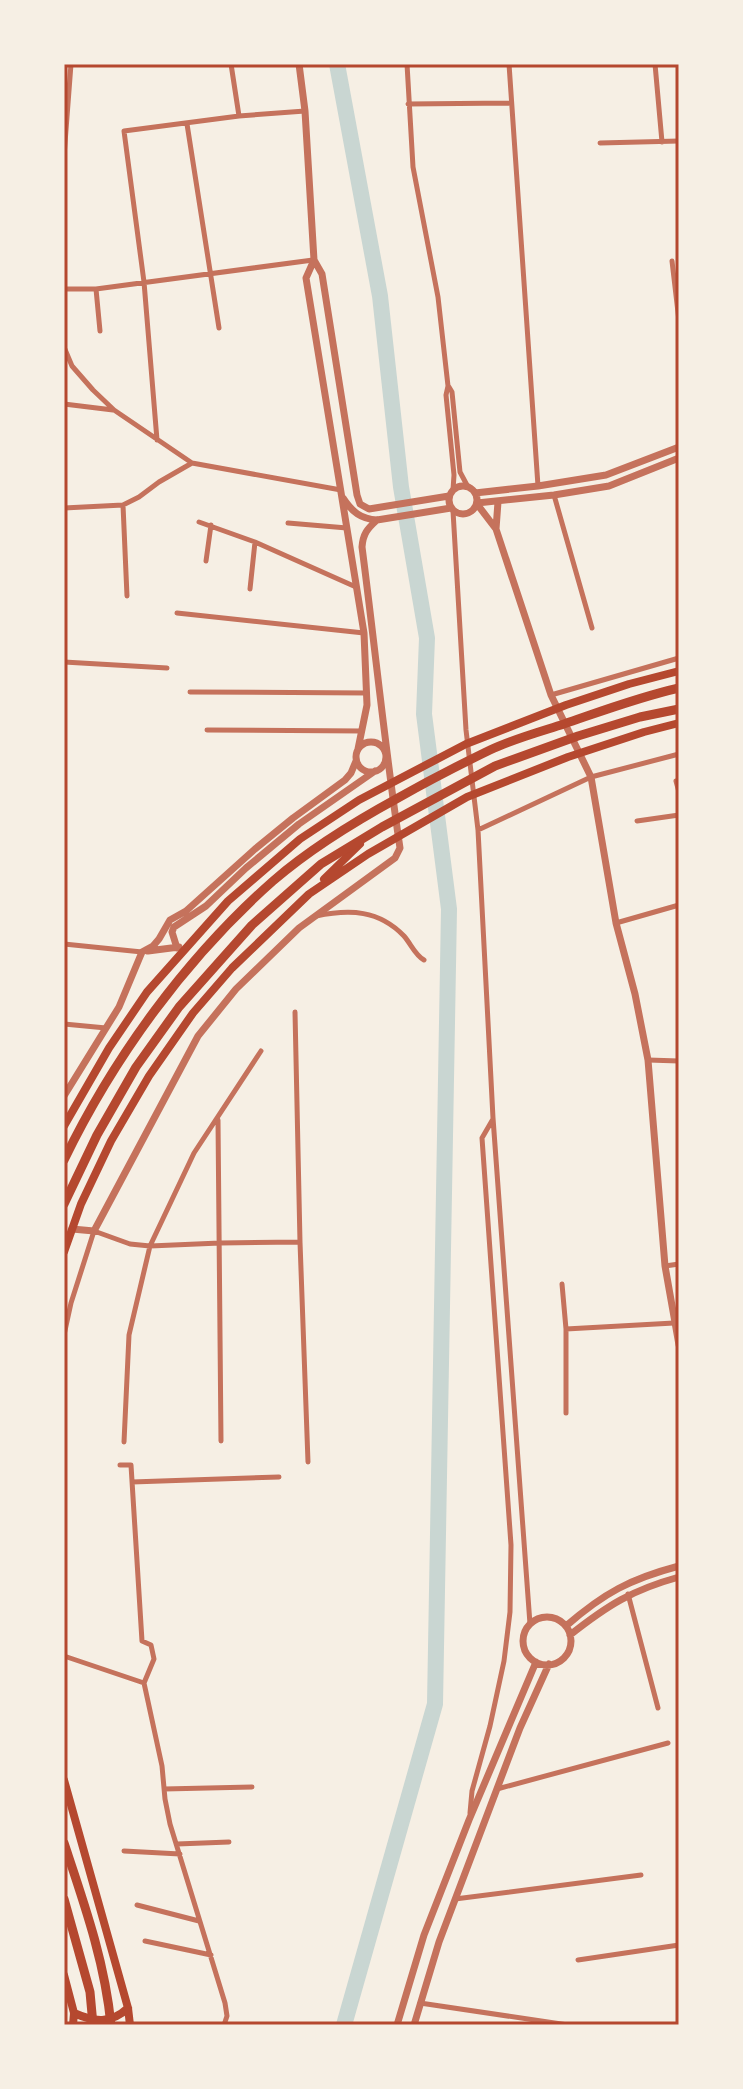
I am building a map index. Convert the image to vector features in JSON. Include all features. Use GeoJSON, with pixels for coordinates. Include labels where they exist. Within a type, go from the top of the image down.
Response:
{"type":"FeatureCollection","features":[{"type":"Feature","properties":{"kind":"highway"},"geometry":{"type":"LineString","coordinates":[[64,1160],[122,1056],[164,999],[240,913],[324,841],[493,749],[637,698],[679,688]]}},
{"type":"Feature","properties":{"kind":"highway"},"geometry":{"type":"LineString","coordinates":[[64,1204],[97,1135],[136,1067],[179,1007],[252,925],[321,864],[495,766],[578,736],[679,709]]}},
{"type":"Feature","properties":{"kind":"highway"},"geometry":{"type":"LineString","coordinates":[[64,1843],[91,1922],[107,1990],[111,2025]]}},
{"type":"Feature","properties":{"kind":"highway"},"geometry":{"type":"LineString","coordinates":[[64,1899],[90,1992],[93,2025]]}},
{"type":"Feature","properties":{"kind":"main road"},"geometry":{"type":"LineString","coordinates":[[64,1126],[116,1036],[182,947],[228,901],[300,839],[345,808],[466,744],[566,705],[679,671]]}},
{"type":"Feature","properties":{"kind":"main road"},"geometry":{"type":"LineString","coordinates":[[309,894],[385,843],[467,797],[568,757],[679,723]]}},
{"type":"Feature","properties":{"kind":"main road"},"geometry":{"type":"LineString","coordinates":[[64,1252],[111,1141],[149,1076],[193,1013],[232,968],[369,835]]}},
{"type":"Feature","properties":{"kind":"main road"},"geometry":{"type":"LineString","coordinates":[[64,1780],[131,2019],[100,2021],[74,2013]]}},
{"type":"Feature","properties":{"kind":"main road"},"geometry":{"type":"LineString","coordinates":[[64,1975],[74,2013],[73,2025]]}},
{"type":"Feature","properties":{"kind":"street"},"geometry":{"type":"LineString","coordinates":[[64,156],[71,64]]}},
{"type":"Feature","properties":{"kind":"street"},"geometry":{"type":"LineString","coordinates":[[231,64],[239,116]]}},
{"type":"Feature","properties":{"kind":"street"},"geometry":{"type":"LineString","coordinates":[[299,64],[314,260],[322,274],[360,504],[369,509],[468,487]]}},
{"type":"Feature","properties":{"kind":"street"},"geometry":{"type":"LineString","coordinates":[[407,64],[413,167],[438,297],[448,386],[446,395],[454,475],[451,493],[466,730],[478,830],[493,1118],[530,1624]]}},
{"type":"Feature","properties":{"kind":"street"},"geometry":{"type":"LineString","coordinates":[[509,64],[538,486]]}},
{"type":"Feature","properties":{"kind":"street"},"geometry":{"type":"LineString","coordinates":[[655,64],[662,142]]}},
{"type":"Feature","properties":{"kind":"street"},"geometry":{"type":"LineString","coordinates":[[408,104],[511,103]]}},
{"type":"Feature","properties":{"kind":"street"},"geometry":{"type":"LineString","coordinates":[[157,440],[144,282],[124,131],[305,111]]}},
{"type":"Feature","properties":{"kind":"street"},"geometry":{"type":"LineString","coordinates":[[187,124],[219,328]]}},
{"type":"Feature","properties":{"kind":"street"},"geometry":{"type":"LineString","coordinates":[[600,143],[679,141]]}},
{"type":"Feature","properties":{"kind":"street"},"geometry":{"type":"LineString","coordinates":[[64,289],[96,289],[314,260]]}},
{"type":"Feature","properties":{"kind":"street"},"geometry":{"type":"LineString","coordinates":[[64,1096],[119,1007],[142,952],[153,946],[170,920],[186,911],[284,826],[345,780],[356,761],[367,705],[364,633],[306,278],[314,260]]}},
{"type":"Feature","properties":{"kind":"street"},"geometry":{"type":"LineString","coordinates":[[672,261],[679,321]]}},
{"type":"Feature","properties":{"kind":"street"},"geometry":{"type":"LineString","coordinates":[[96,289],[100,331]]}},
{"type":"Feature","properties":{"kind":"street"},"geometry":{"type":"LineString","coordinates":[[64,347],[72,366],[114,410],[192,463],[341,492]]}},
{"type":"Feature","properties":{"kind":"street"},"geometry":{"type":"LineString","coordinates":[[448,386],[452,392],[460,472],[496,529],[551,695],[591,777],[616,923],[648,1060],[665,1266],[679,1345]]}},
{"type":"Feature","properties":{"kind":"street"},"geometry":{"type":"LineString","coordinates":[[64,404],[114,410]]}},
{"type":"Feature","properties":{"kind":"street"},"geometry":{"type":"LineString","coordinates":[[475,493],[606,475],[679,447]]}},
{"type":"Feature","properties":{"kind":"street"},"geometry":{"type":"LineString","coordinates":[[477,503],[609,486],[679,458]]}},
{"type":"Feature","properties":{"kind":"street"},"geometry":{"type":"LineString","coordinates":[[64,508],[123,505],[192,463]]}},
{"type":"Feature","properties":{"kind":"street"},"geometry":{"type":"LineString","coordinates":[[341,492],[349,507],[360,516],[377,520],[452,509],[466,514],[477,503]]}},
{"type":"Feature","properties":{"kind":"street"},"geometry":{"type":"LineString","coordinates":[[554,495],[592,628]]}},
{"type":"Feature","properties":{"kind":"street"},"geometry":{"type":"LineString","coordinates":[[496,529],[498,502]]}},
{"type":"Feature","properties":{"kind":"street"},"geometry":{"type":"LineString","coordinates":[[123,505],[127,596]]}},
{"type":"Feature","properties":{"kind":"street"},"geometry":{"type":"LineString","coordinates":[[64,1335],[94,1231],[198,1036],[236,989],[299,928],[395,858],[400,848],[362,547],[362,538],[377,520]]}},
{"type":"Feature","properties":{"kind":"street"},"geometry":{"type":"LineString","coordinates":[[199,522],[255,542],[357,588]]}},
{"type":"Feature","properties":{"kind":"street"},"geometry":{"type":"LineString","coordinates":[[288,523],[347,528]]}},
{"type":"Feature","properties":{"kind":"street"},"geometry":{"type":"LineString","coordinates":[[206,561],[211,525]]}},
{"type":"Feature","properties":{"kind":"street"},"geometry":{"type":"LineString","coordinates":[[250,589],[255,542]]}},
{"type":"Feature","properties":{"kind":"street"},"geometry":{"type":"LineString","coordinates":[[177,613],[364,633]]}},
{"type":"Feature","properties":{"kind":"street"},"geometry":{"type":"LineString","coordinates":[[551,695],[679,658]]}},
{"type":"Feature","properties":{"kind":"street"},"geometry":{"type":"LineString","coordinates":[[64,662],[167,668]]}},
{"type":"Feature","properties":{"kind":"street"},"geometry":{"type":"LineString","coordinates":[[190,692],[367,693]]}},
{"type":"Feature","properties":{"kind":"street"},"geometry":{"type":"LineString","coordinates":[[207,730],[363,731]]}},
{"type":"Feature","properties":{"kind":"street"},"geometry":{"type":"LineString","coordinates":[[64,944],[142,952],[182,947],[172,932],[174,927],[206,906],[299,824],[384,765],[386,755],[382,746],[374,742],[365,743],[358,749]]}},
{"type":"Feature","properties":{"kind":"street"},"geometry":{"type":"LineString","coordinates":[[478,830],[591,777],[679,754]]}},
{"type":"Feature","properties":{"kind":"street"},"geometry":{"type":"LineString","coordinates":[[356,761],[366,771],[375,771]]}},
{"type":"Feature","properties":{"kind":"street"},"geometry":{"type":"LineString","coordinates":[[676,781],[679,792]]}},
{"type":"Feature","properties":{"kind":"street"},"geometry":{"type":"LineString","coordinates":[[637,821],[679,815]]}},
{"type":"Feature","properties":{"kind":"street"},"geometry":{"type":"LineString","coordinates":[[616,923],[679,905]]}},
{"type":"Feature","properties":{"kind":"street"},"geometry":{"type":"LineString","coordinates":[[314,916],[359,911],[380,918],[400,932],[424,960]]}},
{"type":"Feature","properties":{"kind":"street"},"geometry":{"type":"LineString","coordinates":[[295,1012],[308,1462]]}},
{"type":"Feature","properties":{"kind":"street"},"geometry":{"type":"LineString","coordinates":[[64,1024],[107,1028]]}},
{"type":"Feature","properties":{"kind":"street"},"geometry":{"type":"LineString","coordinates":[[124,1442],[129,1335],[150,1246],[194,1153],[261,1051]]}},
{"type":"Feature","properties":{"kind":"street"},"geometry":{"type":"LineString","coordinates":[[648,1060],[679,1061]]}},
{"type":"Feature","properties":{"kind":"street"},"geometry":{"type":"LineString","coordinates":[[469,1820],[472,1791],[504,1661],[510,1612],[511,1545],[482,1138],[493,1118]]}},
{"type":"Feature","properties":{"kind":"street"},"geometry":{"type":"LineString","coordinates":[[218,1119],[221,1441]]}},
{"type":"Feature","properties":{"kind":"street"},"geometry":{"type":"LineString","coordinates":[[72,1229],[94,1231],[130,1244],[150,1246],[300,1242]]}},
{"type":"Feature","properties":{"kind":"street"},"geometry":{"type":"LineString","coordinates":[[665,1266],[679,1264]]}},
{"type":"Feature","properties":{"kind":"street"},"geometry":{"type":"LineString","coordinates":[[562,1284],[566,1329],[566,1413]]}},
{"type":"Feature","properties":{"kind":"street"},"geometry":{"type":"LineString","coordinates":[[566,1329],[674,1323]]}},
{"type":"Feature","properties":{"kind":"street"},"geometry":{"type":"LineString","coordinates":[[120,1465],[131,1465],[142,1641],[151,1645],[154,1659],[144,1683],[162,1766],[170,1824],[225,2003],[227,2016],[224,2025]]}},
{"type":"Feature","properties":{"kind":"street"},"geometry":{"type":"LineString","coordinates":[[132,1482],[279,1477]]}},
{"type":"Feature","properties":{"kind":"street"},"geometry":{"type":"LineString","coordinates":[[566,1626],[614,1590],[679,1566]]}},
{"type":"Feature","properties":{"kind":"street"},"geometry":{"type":"LineString","coordinates":[[570,1635],[628,1594],[679,1577]]}},
{"type":"Feature","properties":{"kind":"street"},"geometry":{"type":"LineString","coordinates":[[628,1594],[658,1708]]}},
{"type":"Feature","properties":{"kind":"street"},"geometry":{"type":"LineString","coordinates":[[552,1617],[566,1626],[570,1635],[564,1657],[549,1664],[536,1662],[529,1656],[523,1640],[525,1632],[536,1619],[552,1617]]}},
{"type":"Feature","properties":{"kind":"street"},"geometry":{"type":"LineString","coordinates":[[64,1656],[144,1683]]}},
{"type":"Feature","properties":{"kind":"street"},"geometry":{"type":"LineString","coordinates":[[397,2025],[424,1935],[536,1662]]}},
{"type":"Feature","properties":{"kind":"street"},"geometry":{"type":"LineString","coordinates":[[414,2025],[455,1899],[520,1728],[549,1664]]}},
{"type":"Feature","properties":{"kind":"street"},"geometry":{"type":"LineString","coordinates":[[497,1789],[668,1743]]}},
{"type":"Feature","properties":{"kind":"street"},"geometry":{"type":"LineString","coordinates":[[164,1789],[252,1787]]}},
{"type":"Feature","properties":{"kind":"street"},"geometry":{"type":"LineString","coordinates":[[177,1844],[229,1842]]}},
{"type":"Feature","properties":{"kind":"street"},"geometry":{"type":"LineString","coordinates":[[124,1851],[180,1854]]}},
{"type":"Feature","properties":{"kind":"street"},"geometry":{"type":"LineString","coordinates":[[455,1899],[641,1875]]}},
{"type":"Feature","properties":{"kind":"street"},"geometry":{"type":"LineString","coordinates":[[137,1905],[200,1921]]}},
{"type":"Feature","properties":{"kind":"street"},"geometry":{"type":"LineString","coordinates":[[145,1941],[211,1955]]}},
{"type":"Feature","properties":{"kind":"street"},"geometry":{"type":"LineString","coordinates":[[578,1960],[679,1945]]}},
{"type":"Feature","properties":{"kind":"street"},"geometry":{"type":"LineString","coordinates":[[405,1999],[568,2025]]}},
{"type":"Feature","properties":{"kind":"waterway"},"geometry":{"type":"LineString","coordinates":[[337,64],[380,296],[401,487],[427,638],[424,714],[449,909],[435,1704],[344,2025]]}}]}
